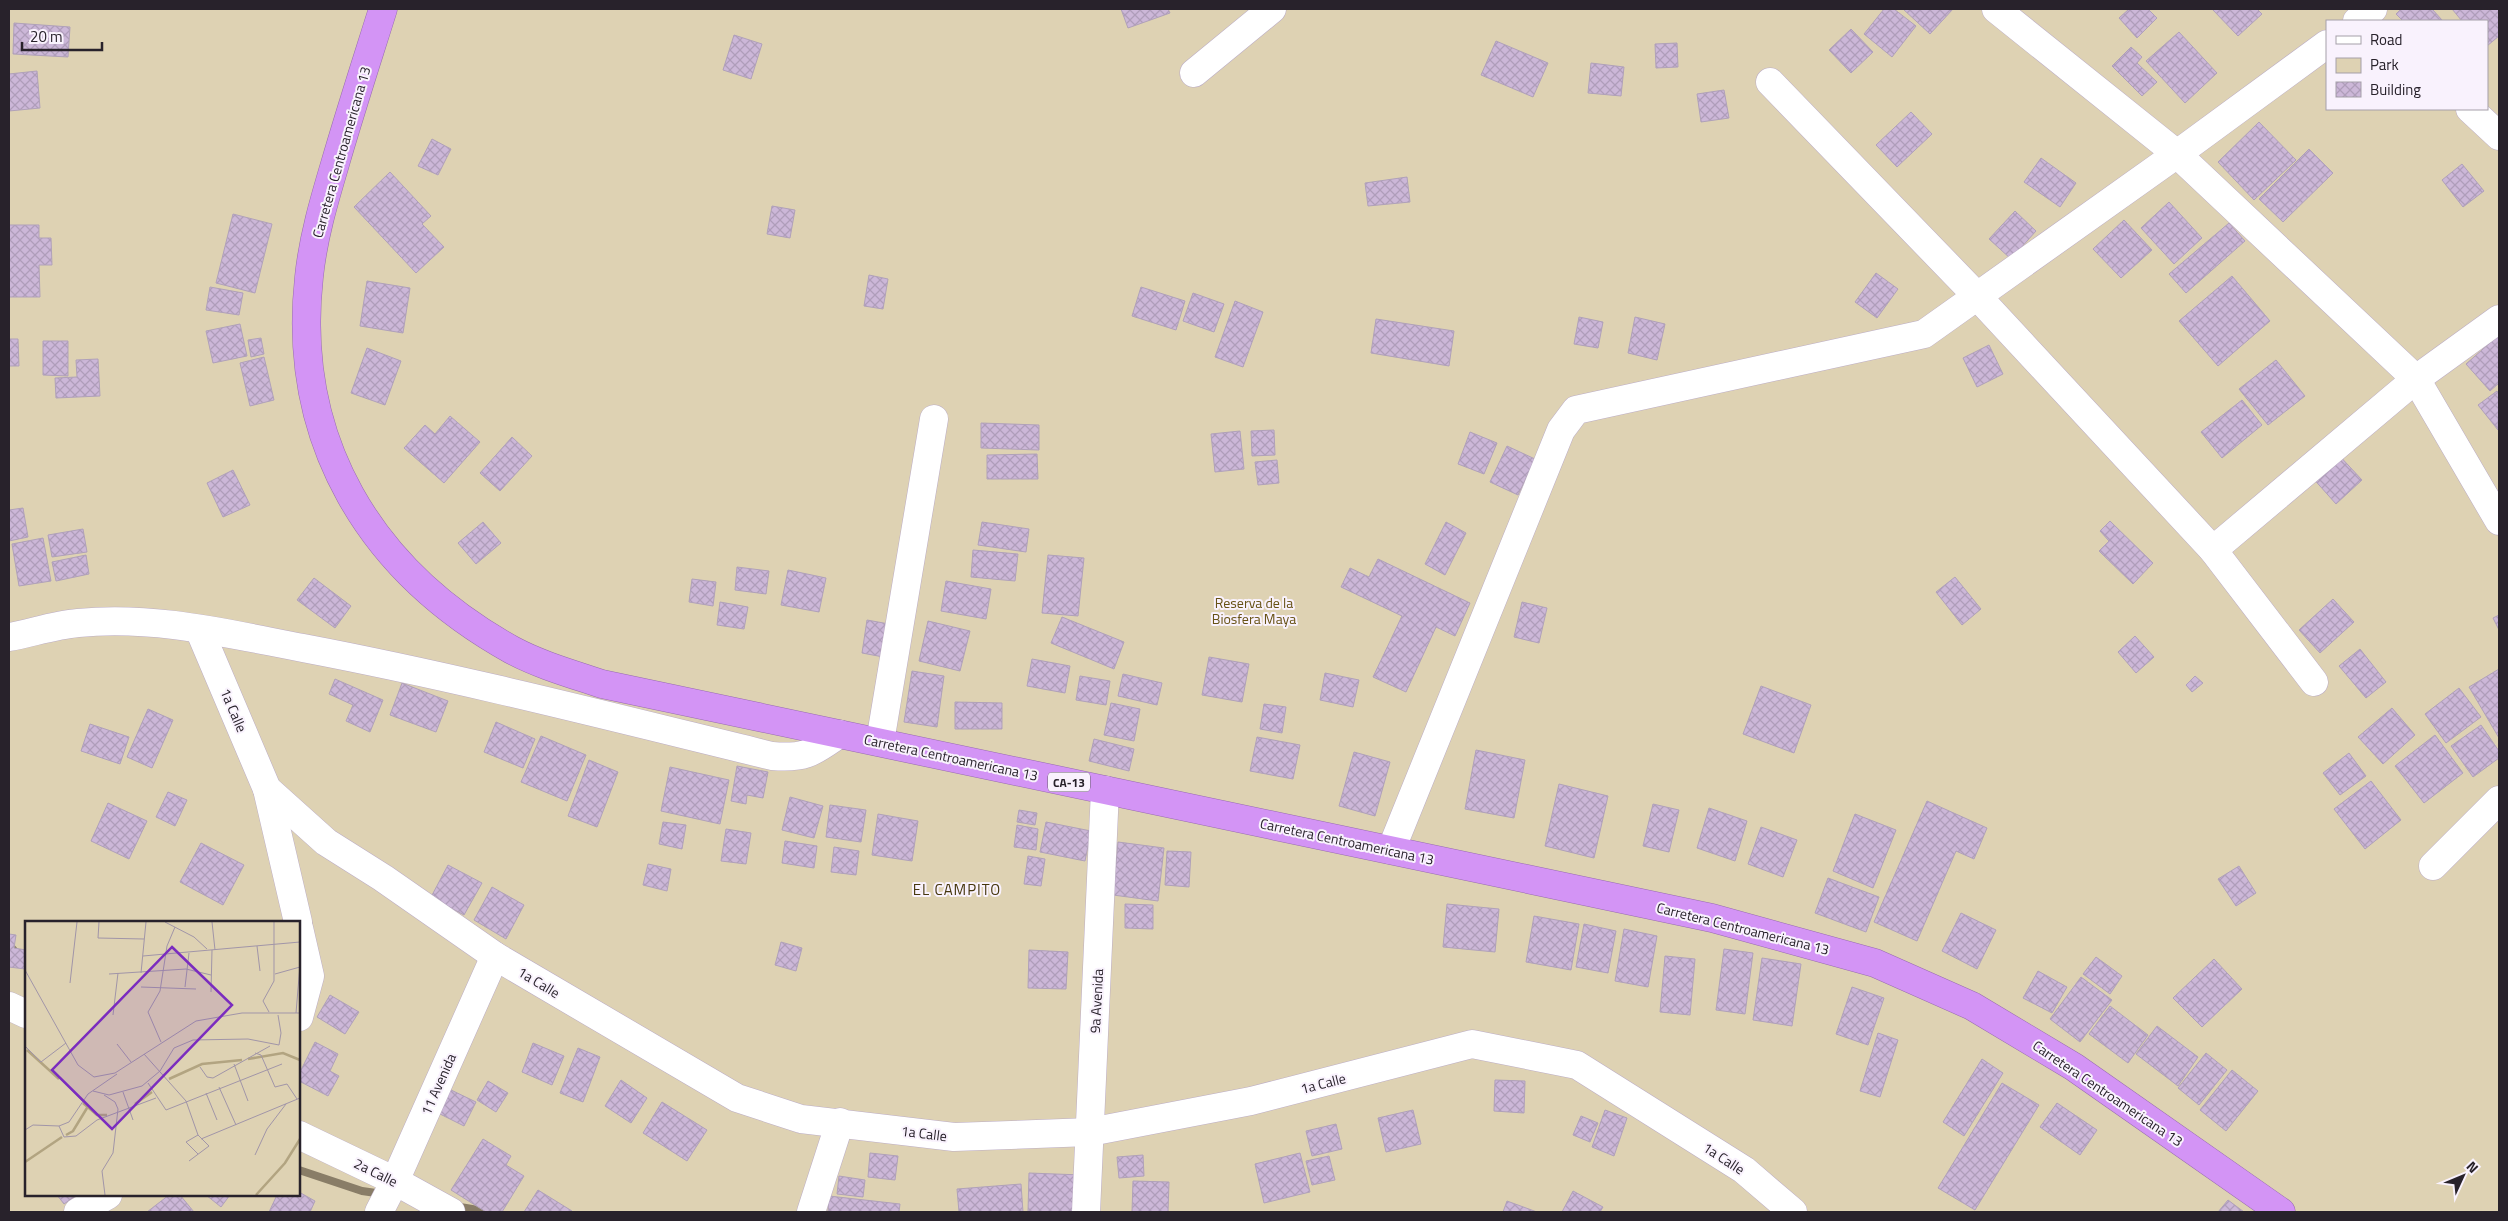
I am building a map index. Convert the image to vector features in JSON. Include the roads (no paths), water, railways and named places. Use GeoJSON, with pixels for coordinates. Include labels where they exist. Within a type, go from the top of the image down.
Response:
{"type":"FeatureCollection","features":[{"type":"Feature","properties":{"kind":"highway","name":"Carretera Centroamericana 13"},"geometry":{"type":"LineString","coordinates":[[383,9],[318,221],[308,277],[306,330],[310,388],[326,446],[352,501],[385,547],[424,587],[470,622],[513,650],[552,667],[602,684],[1712,918],[1875,962],[1972,1006],[2074,1067],[2281,1212]]}},
{"type":"Feature","properties":{"kind":"street"},"geometry":{"type":"LineString","coordinates":[[1194,72],[1272,9]]}},
{"type":"Feature","properties":{"kind":"street"},"geometry":{"type":"LineString","coordinates":[[1996,9],[2178,154],[2416,379],[2499,521]]}},
{"type":"Feature","properties":{"kind":"street"},"geometry":{"type":"LineString","coordinates":[[1391,850],[1561,430],[1576,410],[1924,334],[2178,154],[2326,45]]}},
{"type":"Feature","properties":{"kind":"street"},"geometry":{"type":"LineString","coordinates":[[1770,82],[1978,296],[2213,550],[2314,682]]}},
{"type":"Feature","properties":{"kind":"street"},"geometry":{"type":"LineString","coordinates":[[2471,110],[2499,136]]}},
{"type":"Feature","properties":{"kind":"street"},"geometry":{"type":"LineString","coordinates":[[2213,550],[2416,379],[2499,319]]}},
{"type":"Feature","properties":{"kind":"street"},"geometry":{"type":"LineString","coordinates":[[880,742],[934,419]]}},
{"type":"Feature","properties":{"kind":"street"},"geometry":{"type":"LineString","coordinates":[[9,637],[77,623],[119,622],[199,629],[385,664],[477,684],[772,756],[785,757],[809,754],[839,734]]}},
{"type":"Feature","properties":{"kind":"street","name":"1a Calle"},"geometry":{"type":"LineString","coordinates":[[199,629],[268,789],[326,842],[383,878],[496,956],[737,1098],[801,1119],[840,1122],[954,1137],[1090,1132],[1251,1101],[1472,1044],[1577,1065],[1744,1170],[1793,1212]]}},
{"type":"Feature","properties":{"kind":"street"},"geometry":{"type":"LineString","coordinates":[[268,789],[298,921]]}},
{"type":"Feature","properties":{"kind":"street","name":"9a Avenida"},"geometry":{"type":"LineString","coordinates":[[1086,1212],[1105,790]]}},
{"type":"Feature","properties":{"kind":"street"},"geometry":{"type":"LineString","coordinates":[[2433,866],[2499,800]]}},
{"type":"Feature","properties":{"kind":"street"},"geometry":{"type":"LineString","coordinates":[[300,932],[310,976],[300,1013]]}},
{"type":"Feature","properties":{"kind":"street","name":"11 Avenida"},"geometry":{"type":"LineString","coordinates":[[379,1212],[395,1181],[496,956]]}},
{"type":"Feature","properties":{"kind":"street"},"geometry":{"type":"LineString","coordinates":[[9,1006],[25,1014]]}},
{"type":"Feature","properties":{"kind":"street"},"geometry":{"type":"LineString","coordinates":[[811,1212],[840,1122]]}},
{"type":"Feature","properties":{"kind":"street","name":"2a Calle"},"geometry":{"type":"LineString","coordinates":[[300,1135],[395,1181],[451,1212]]}},
{"type":"Feature","properties":{"kind":"street"},"geometry":{"type":"LineString","coordinates":[[78,1212],[106,1196]]}},
{"type":"Feature","properties":{"kind":"waterway"},"geometry":{"type":"LineString","coordinates":[[9,945],[25,963]]}},
{"type":"Feature","properties":{"kind":"waterway"},"geometry":{"type":"LineString","coordinates":[[300,1170],[362,1191],[383,1194]]}},
{"type":"Feature","properties":{"kind":"waterway"},"geometry":{"type":"LineString","coordinates":[[454,1206],[490,1212]]}},
{"type":"Feature","properties":{"kind":"district","name":"EL CAMPITO"},"geometry":{"type":"Point","coordinates":[957,889]}},
{"type":"Feature","properties":{"kind":"park label","name":"Reserva de la Biosfera Maya"},"geometry":{"type":"Point","coordinates":[1254,610]}}]}
